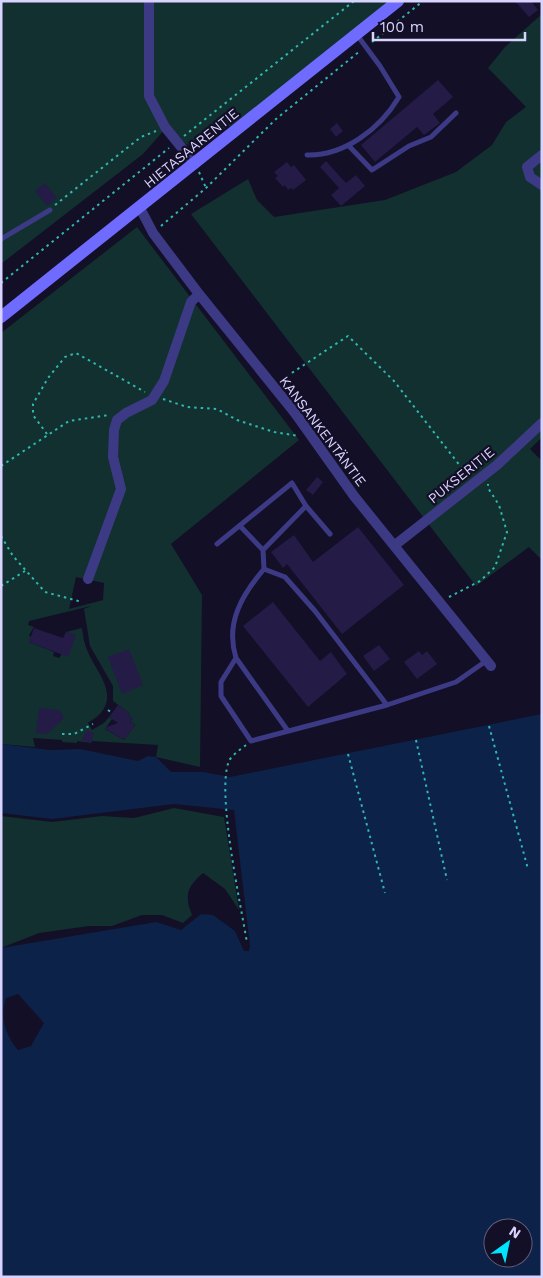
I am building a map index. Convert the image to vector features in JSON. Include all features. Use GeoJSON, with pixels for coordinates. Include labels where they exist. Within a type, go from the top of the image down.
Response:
{"type":"FeatureCollection","features":[{"type":"Feature","properties":{"kind":"street"},"geometry":{"type":"LineString","coordinates":[[149,1],[149,96],[165,127],[195,164]]}},
{"type":"Feature","properties":{"kind":"street","name":"HIETASAARENTIE"},"geometry":{"type":"LineString","coordinates":[[1,317],[398,1]]}},
{"type":"Feature","properties":{"kind":"street"},"geometry":{"type":"LineString","coordinates":[[542,155],[527,167],[530,177],[542,185]]}},
{"type":"Feature","properties":{"kind":"street","name":"KANSANKENTÄNTIE"},"geometry":{"type":"LineString","coordinates":[[140,208],[153,233],[198,294],[312,437],[354,496],[489,664]]}},
{"type":"Feature","properties":{"kind":"street"},"geometry":{"type":"LineString","coordinates":[[88,579],[121,489],[113,457],[114,430],[118,420],[126,413],[152,400],[164,381],[191,302],[198,294]]}},
{"type":"Feature","properties":{"kind":"street","name":"PUKSERITIE"},"geometry":{"type":"LineString","coordinates":[[395,545],[489,472],[542,423]]}},
{"type":"Feature","properties":{"kind":"lane"},"geometry":{"type":"LineString","coordinates":[[307,155],[324,156],[349,146],[383,118],[399,97],[357,35]]}},
{"type":"Feature","properties":{"kind":"lane"},"geometry":{"type":"LineString","coordinates":[[349,146],[372,170],[409,146],[431,137],[456,113]]}},
{"type":"Feature","properties":{"kind":"lane"},"geometry":{"type":"LineString","coordinates":[[1,239],[50,210]]}},
{"type":"Feature","properties":{"kind":"lane"},"geometry":{"type":"LineString","coordinates":[[217,544],[292,483],[306,506],[330,534]]}},
{"type":"Feature","properties":{"kind":"lane"},"geometry":{"type":"LineString","coordinates":[[263,550],[306,506]]}},
{"type":"Feature","properties":{"kind":"lane"},"geometry":{"type":"LineString","coordinates":[[240,526],[263,550],[264,569],[247,589],[237,610],[232,645],[236,658],[288,732]]}},
{"type":"Feature","properties":{"kind":"lane"},"geometry":{"type":"LineString","coordinates":[[264,569],[285,577],[315,611],[387,705]]}},
{"type":"Feature","properties":{"kind":"lane"},"geometry":{"type":"LineString","coordinates":[[236,658],[221,682],[221,696],[251,741],[387,705],[456,682],[489,664]]}},
{"type":"Feature","properties":{"kind":"path"},"geometry":{"type":"LineString","coordinates":[[153,233],[206,188],[276,119],[423,1]]}},
{"type":"Feature","properties":{"kind":"path"},"geometry":{"type":"LineString","coordinates":[[50,210],[141,137],[165,127]]}},
{"type":"Feature","properties":{"kind":"path"},"geometry":{"type":"LineString","coordinates":[[195,164],[206,188]]}},
{"type":"Feature","properties":{"kind":"path"},"geometry":{"type":"LineString","coordinates":[[272,386],[348,336],[394,380],[474,484]]}},
{"type":"Feature","properties":{"kind":"path"},"geometry":{"type":"LineString","coordinates":[[47,434],[33,415],[33,404],[48,378],[65,357],[76,353],[142,390],[152,400],[160,398],[172,400],[187,407],[217,409],[237,420],[274,432],[288,436],[312,437]]}},
{"type":"Feature","properties":{"kind":"path"},"geometry":{"type":"LineString","coordinates":[[1,466],[69,421],[126,413]]}},
{"type":"Feature","properties":{"kind":"path"},"geometry":{"type":"LineString","coordinates":[[440,602],[480,581],[495,567],[507,532],[499,505],[488,488],[489,472]]}},
{"type":"Feature","properties":{"kind":"path"},"geometry":{"type":"LineString","coordinates":[[1,536],[13,556],[45,592],[82,602]]}},
{"type":"Feature","properties":{"kind":"path"},"geometry":{"type":"LineString","coordinates":[[1,586],[26,571]]}},
{"type":"Feature","properties":{"kind":"path"},"geometry":{"type":"LineString","coordinates":[[108,710],[112,713]]}},
{"type":"Feature","properties":{"kind":"path"},"geometry":{"type":"LineString","coordinates":[[62,734],[74,734],[93,724]]}},
{"type":"Feature","properties":{"kind":"path"},"geometry":{"type":"LineString","coordinates":[[489,726],[528,869]]}},
{"type":"Feature","properties":{"kind":"path"},"geometry":{"type":"LineString","coordinates":[[416,740],[447,880]]}},
{"type":"Feature","properties":{"kind":"path"},"geometry":{"type":"LineString","coordinates":[[247,943],[226,813],[226,772],[230,758],[251,741]]}},
{"type":"Feature","properties":{"kind":"path"},"geometry":{"type":"LineString","coordinates":[[348,754],[385,893]]}},
{"type":"Feature","properties":{"kind":"green space"},"geometry":{"type":"Polygon","coordinates":[[[1,1],[389,1],[237,123],[220,131],[199,148],[186,144],[167,127],[143,154],[1,264],[1,1]]]}},
{"type":"Feature","properties":{"kind":"green space"},"geometry":{"type":"Polygon","coordinates":[[[542,14],[542,437],[530,449],[542,461],[542,560],[529,547],[476,586],[191,214],[248,179],[257,200],[274,217],[385,200],[456,172],[492,145],[506,122],[526,107],[488,68],[505,47],[542,14]]]}},
{"type":"Feature","properties":{"kind":"green space"},"geometry":{"type":"Polygon","coordinates":[[[137,227],[299,440],[171,544],[202,595],[200,767],[156,757],[158,745],[92,741],[91,743],[77,741],[77,743],[33,738],[35,747],[1,744],[1,333],[137,227]],[[76,577],[69,609],[103,600],[104,583],[76,577]],[[91,606],[29,621],[28,625],[34,627],[29,635],[31,637],[29,642],[54,652],[53,656],[59,658],[75,635],[66,632],[82,628],[83,637],[91,659],[104,682],[107,698],[100,714],[88,723],[92,730],[104,723],[109,717],[112,719],[105,729],[124,740],[135,725],[130,721],[132,719],[129,716],[130,714],[113,701],[113,686],[90,646],[84,609],[91,606]]]}},
{"type":"Feature","properties":{"kind":"green space"},"geometry":{"type":"Polygon","coordinates":[[[174,808],[224,817],[239,910],[225,889],[203,873],[193,883],[188,892],[188,902],[192,915],[183,923],[162,915],[142,915],[112,926],[89,926],[39,933],[1,948],[1,816],[52,822],[102,816],[134,818],[174,808]]]}},
{"type":"Feature","properties":{"kind":"water"},"geometry":{"type":"Polygon","coordinates":[[[542,714],[542,1277],[1,1277],[1,948],[156,922],[181,930],[201,914],[213,915],[235,931],[244,951],[249,951],[250,946],[234,810],[174,804],[52,819],[1,813],[1,744],[50,750],[80,749],[138,761],[148,756],[156,757],[171,772],[203,772],[230,777],[542,714]],[[18,994],[6,998],[4,1005],[5,1026],[18,1050],[31,1046],[44,1023],[18,994]]]}},
{"type":"Feature","properties":{"kind":"building"},"geometry":{"type":"Polygon","coordinates":[[[515,1],[531,1],[538,10],[529,17],[515,1]]]}},
{"type":"Feature","properties":{"kind":"building"},"geometry":{"type":"Polygon","coordinates":[[[438,80],[453,97],[433,114],[440,123],[424,135],[417,127],[375,162],[361,145],[438,80]]]}},
{"type":"Feature","properties":{"kind":"building"},"geometry":{"type":"Polygon","coordinates":[[[337,123],[343,131],[336,137],[330,129],[337,123]]]}},
{"type":"Feature","properties":{"kind":"building"},"geometry":{"type":"Polygon","coordinates":[[[326,161],[346,183],[356,175],[365,186],[341,206],[331,195],[339,188],[320,167],[326,161]]]}},
{"type":"Feature","properties":{"kind":"building"},"geometry":{"type":"Polygon","coordinates":[[[287,162],[291,167],[294,165],[306,180],[293,190],[291,188],[288,190],[285,185],[283,187],[275,178],[278,176],[274,172],[287,162]]]}},
{"type":"Feature","properties":{"kind":"building"},"geometry":{"type":"Polygon","coordinates":[[[45,183],[57,198],[47,206],[35,191],[45,183]]]}},
{"type":"Feature","properties":{"kind":"building"},"geometry":{"type":"Polygon","coordinates":[[[317,477],[323,482],[313,495],[306,490],[317,477]]]}},
{"type":"Feature","properties":{"kind":"building"},"geometry":{"type":"Polygon","coordinates":[[[358,527],[404,585],[342,634],[287,564],[283,568],[271,552],[294,535],[313,562],[358,527]]]}},
{"type":"Feature","properties":{"kind":"building"},"geometry":{"type":"Polygon","coordinates":[[[273,602],[320,661],[331,652],[347,674],[308,707],[243,626],[273,602]]]}},
{"type":"Feature","properties":{"kind":"building"},"geometry":{"type":"Polygon","coordinates":[[[34,628],[63,638],[66,632],[76,635],[68,657],[29,642],[34,628]]]}},
{"type":"Feature","properties":{"kind":"building"},"geometry":{"type":"Polygon","coordinates":[[[379,645],[390,659],[374,671],[363,656],[379,645]]]}},
{"type":"Feature","properties":{"kind":"building"},"geometry":{"type":"Polygon","coordinates":[[[129,649],[143,685],[122,694],[108,657],[129,649]]]}},
{"type":"Feature","properties":{"kind":"building"},"geometry":{"type":"Polygon","coordinates":[[[419,651],[422,655],[427,651],[437,664],[417,679],[404,662],[419,651]]]}},
{"type":"Feature","properties":{"kind":"building"},"geometry":{"type":"Polygon","coordinates":[[[118,705],[130,714],[129,716],[132,718],[130,721],[135,725],[124,740],[104,728],[118,723],[109,717],[118,705]]]}},
{"type":"Feature","properties":{"kind":"building"},"geometry":{"type":"Polygon","coordinates":[[[39,708],[59,710],[64,718],[47,734],[36,733],[39,708]]]}},
{"type":"Feature","properties":{"kind":"building"},"geometry":{"type":"Polygon","coordinates":[[[86,730],[94,733],[91,743],[82,740],[86,730]]]}}]}
